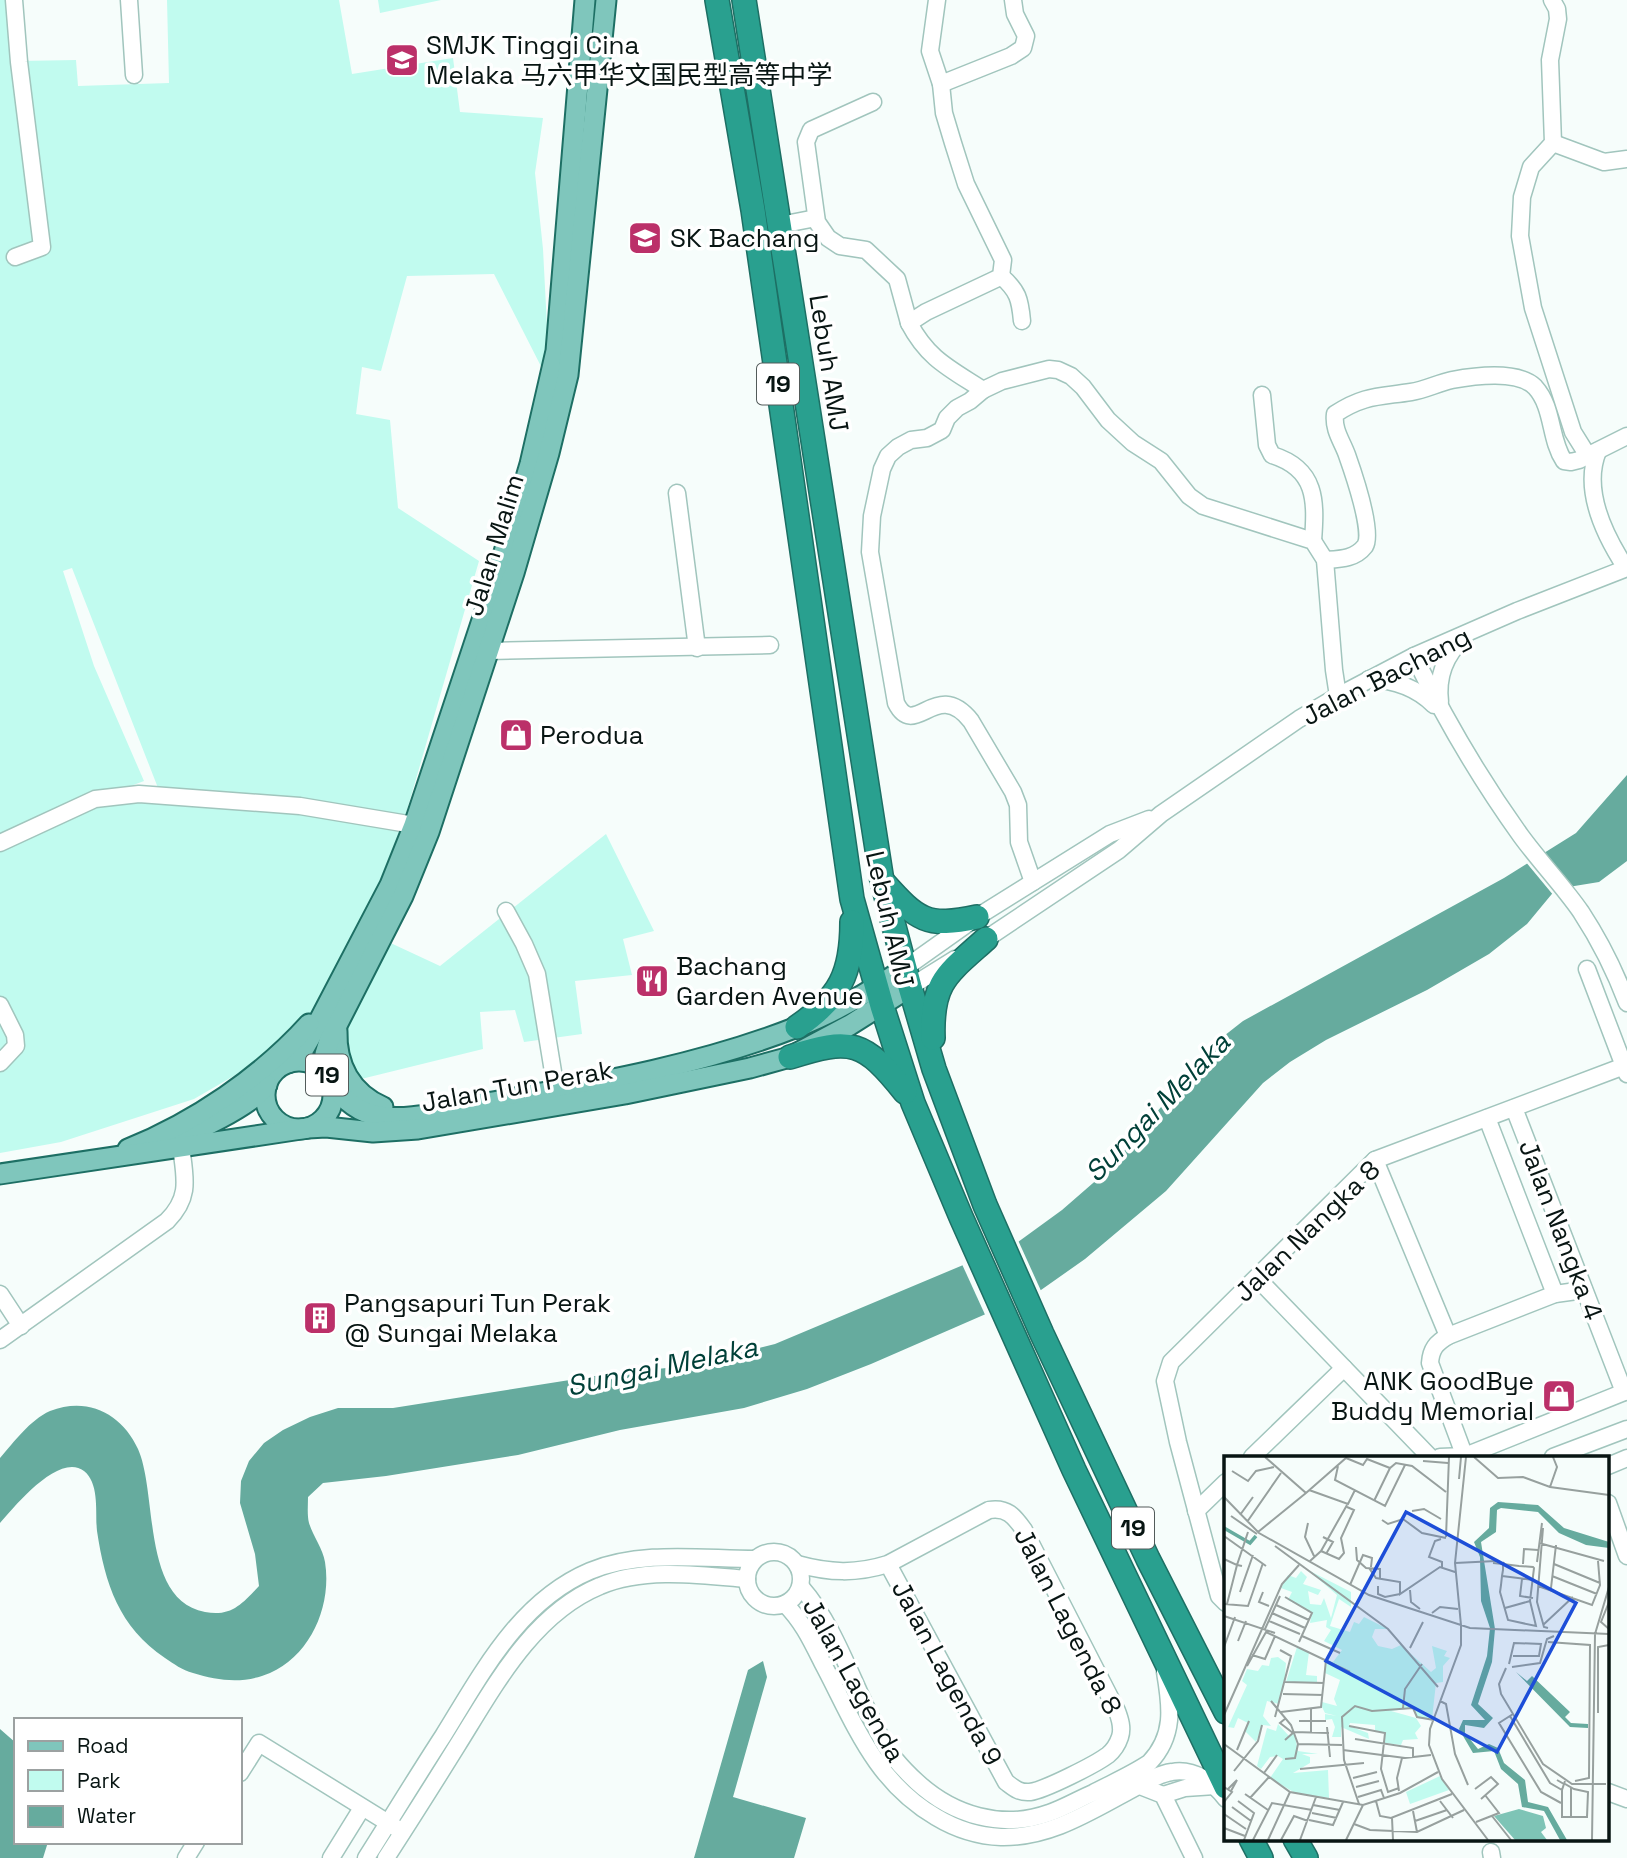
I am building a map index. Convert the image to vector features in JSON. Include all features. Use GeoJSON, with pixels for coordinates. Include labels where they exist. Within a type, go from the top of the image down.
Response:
{"type":"FeatureCollection","features":[{"type":"Feature","properties":{"kind":"highway","name":"Lebuh AMJ"},"geometry":{"type":"LineString","coordinates":[[718,0],[755,223],[852,899],[879,996],[913,1103],[961,1217],[1223,1791]]}},
{"type":"Feature","properties":{"kind":"highway","name":"Lebuh AMJ"},"geometry":{"type":"LineString","coordinates":[[744,0],[882,881],[907,977],[934,1069],[985,1205],[1045,1341],[1148,1559],[1224,1708]]}},
{"type":"Feature","properties":{"kind":"highway"},"geometry":{"type":"LineString","coordinates":[[882,881],[908,910],[920,918],[944,922],[978,917]]}},
{"type":"Feature","properties":{"kind":"highway"},"geometry":{"type":"LineString","coordinates":[[797,1027],[820,1011],[845,977],[850,956],[852,899]]}},
{"type":"Feature","properties":{"kind":"highway"},"geometry":{"type":"LineString","coordinates":[[934,1069],[933,1012],[936,995],[942,981],[986,939]]}},
{"type":"Feature","properties":{"kind":"highway"},"geometry":{"type":"LineString","coordinates":[[790,1057],[831,1045],[846,1044],[859,1048],[880,1064],[913,1103]]}},
{"type":"Feature","properties":{"kind":"highway"},"geometry":{"type":"LineString","coordinates":[[1252,1840],[1261,1858]]}},
{"type":"Feature","properties":{"kind":"highway"},"geometry":{"type":"LineString","coordinates":[[1296,1840],[1306,1858]]}},
{"type":"Feature","properties":{"kind":"main road","name":"Jalan Malim"},"geometry":{"type":"LineString","coordinates":[[288,1063],[302,1052],[390,886],[414,825],[499,569],[550,384],[557,339],[585,0]]}},
{"type":"Feature","properties":{"kind":"main road","name":"Jalan Malim"},"geometry":{"type":"LineString","coordinates":[[328,1078],[325,1054],[337,1023],[382,939],[429,832],[489,651],[549,453],[568,375],[606,0]]}},
{"type":"Feature","properties":{"kind":"main road"},"geometry":{"type":"LineString","coordinates":[[879,996],[907,977]]}},
{"type":"Feature","properties":{"kind":"main road","name":"Jalan Tun Perak"},"geometry":{"type":"LineString","coordinates":[[328,1078],[351,1104],[370,1114],[401,1117],[417,1115],[556,1090],[701,1058],[797,1027],[844,1006],[879,996]]}},
{"type":"Feature","properties":{"kind":"main road","name":"Jalan Tun Perak"},"geometry":{"type":"LineString","coordinates":[[0,1174],[308,1128],[326,1127],[373,1132],[418,1129],[652,1089],[790,1057],[879,996]]}},
{"type":"Feature","properties":{"kind":"main road"},"geometry":{"type":"LineString","coordinates":[[99,1160],[138,1145],[175,1126],[247,1081],[298,1037],[329,1003]]}},
{"type":"Feature","properties":{"kind":"main road"},"geometry":{"type":"LineString","coordinates":[[337,1023],[341,1064],[349,1082],[362,1096],[379,1106],[393,1112],[417,1115]]}},
{"type":"Feature","properties":{"kind":"main road","name":"19"},"geometry":{"type":"LineString","coordinates":[[307,1062],[315,1065],[328,1078],[333,1099],[330,1110],[317,1125],[289,1128],[272,1115],[265,1095],[267,1085],[279,1068],[288,1063],[307,1062]]}},
{"type":"Feature","properties":{"kind":"main road","name":"Jalan Tun Perak"},"geometry":{"type":"LineString","coordinates":[[147,1152],[182,1137],[239,1106],[267,1085]]}},
{"type":"Feature","properties":{"kind":"street"},"geometry":{"type":"LineString","coordinates":[[14,0],[42,247],[15,257]]}},
{"type":"Feature","properties":{"kind":"street"},"geometry":{"type":"LineString","coordinates":[[129,0],[134,75]]}},
{"type":"Feature","properties":{"kind":"street"},"geometry":{"type":"LineString","coordinates":[[937,0],[930,51],[941,84],[944,113],[966,184],[1003,260],[1001,276]]}},
{"type":"Feature","properties":{"kind":"street"},"geometry":{"type":"LineString","coordinates":[[941,84],[1011,56],[1023,48],[1026,36],[1015,14],[1013,0]]}},
{"type":"Feature","properties":{"kind":"street"},"geometry":{"type":"LineString","coordinates":[[1552,0],[1558,19],[1550,60],[1553,143],[1531,167],[1522,197],[1520,236],[1533,308],[1573,432],[1593,453],[1592,472],[1596,500],[1606,531],[1627,568]]}},
{"type":"Feature","properties":{"kind":"street"},"geometry":{"type":"LineString","coordinates":[[873,102],[816,127],[807,135],[816,218],[828,238],[840,246],[866,250],[897,279],[909,323],[927,351],[939,362],[983,390]]}},
{"type":"Feature","properties":{"kind":"street"},"geometry":{"type":"LineString","coordinates":[[1553,143],[1604,162],[1627,159]]}},
{"type":"Feature","properties":{"kind":"street"},"geometry":{"type":"LineString","coordinates":[[780,225],[816,218]]}},
{"type":"Feature","properties":{"kind":"street"},"geometry":{"type":"LineString","coordinates":[[1001,276],[1019,298],[1022,321]]}},
{"type":"Feature","properties":{"kind":"street"},"geometry":{"type":"LineString","coordinates":[[909,323],[1001,276]]}},
{"type":"Feature","properties":{"kind":"street"},"geometry":{"type":"LineString","coordinates":[[1033,882],[1019,842],[1018,805],[1013,792],[971,721],[954,705],[945,704],[915,716],[901,712],[896,703],[870,552],[872,516],[882,469],[888,456],[911,440],[927,438],[942,430],[947,418],[957,408],[983,390],[1038,371],[1058,370],[1083,387],[1108,420],[1133,443],[1161,461],[1189,496],[1203,506],[1313,541]]}},
{"type":"Feature","properties":{"kind":"street"},"geometry":{"type":"LineString","coordinates":[[1325,560],[1350,558],[1364,548],[1368,539],[1364,512],[1334,422],[1335,414],[1349,405],[1389,393],[1426,389],[1452,380],[1513,376],[1525,379],[1540,393],[1552,423],[1559,454],[1564,461],[1571,462],[1627,436]]}},
{"type":"Feature","properties":{"kind":"street"},"geometry":{"type":"LineString","coordinates":[[1262,395],[1267,445],[1272,455],[1290,460],[1310,484],[1315,507],[1313,541],[1325,560],[1338,696]]}},
{"type":"Feature","properties":{"kind":"street"},"geometry":{"type":"LineString","coordinates":[[677,493],[697,648]]}},
{"type":"Feature","properties":{"kind":"street","name":"Jalan Bachang"},"geometry":{"type":"LineString","coordinates":[[907,977],[986,939],[1119,850],[1161,814],[1299,719],[1338,696],[1414,656],[1627,568]]}},
{"type":"Feature","properties":{"kind":"street"},"geometry":{"type":"LineString","coordinates":[[1441,712],[1440,682],[1443,668],[1450,654],[1473,630]]}},
{"type":"Feature","properties":{"kind":"street"},"geometry":{"type":"LineString","coordinates":[[489,651],[770,645]]}},
{"type":"Feature","properties":{"kind":"street"},"geometry":{"type":"LineString","coordinates":[[1414,656],[1441,712],[1490,793],[1578,909],[1599,943],[1627,1003]]}},
{"type":"Feature","properties":{"kind":"street"},"geometry":{"type":"LineString","coordinates":[[1368,679],[1397,682],[1425,696],[1441,712]]}},
{"type":"Feature","properties":{"kind":"street"},"geometry":{"type":"LineString","coordinates":[[0,843],[95,799],[139,794],[300,806],[414,825]]}},
{"type":"Feature","properties":{"kind":"street","name":"Jalan Bachang"},"geometry":{"type":"LineString","coordinates":[[907,977],[978,917],[1110,834],[1161,814]]}},
{"type":"Feature","properties":{"kind":"street"},"geometry":{"type":"LineString","coordinates":[[506,911],[537,974],[556,1090]]}},
{"type":"Feature","properties":{"kind":"street"},"geometry":{"type":"LineString","coordinates":[[1587,969],[1626,1068]]}},
{"type":"Feature","properties":{"kind":"street"},"geometry":{"type":"LineString","coordinates":[[0,1005],[15,1035],[16,1046],[0,1063]]}},
{"type":"Feature","properties":{"kind":"street","name":"Jalan Nangka 8"},"geometry":{"type":"LineString","coordinates":[[1196,1511],[1165,1381],[1166,1370],[1171,1362],[1375,1160],[1626,1068]]}},
{"type":"Feature","properties":{"kind":"street","name":"Jalan Nangka 4"},"geometry":{"type":"LineString","coordinates":[[1514,1108],[1626,1391]]}},
{"type":"Feature","properties":{"kind":"street"},"geometry":{"type":"LineString","coordinates":[[1487,1118],[1555,1294]]}},
{"type":"Feature","properties":{"kind":"street"},"geometry":{"type":"LineString","coordinates":[[0,1340],[167,1221],[178,1210],[184,1197],[181,1147]]}},
{"type":"Feature","properties":{"kind":"street"},"geometry":{"type":"LineString","coordinates":[[1375,1160],[1444,1339]]}},
{"type":"Feature","properties":{"kind":"street"},"geometry":{"type":"LineString","coordinates":[[1257,1278],[1429,1456]]}},
{"type":"Feature","properties":{"kind":"street"},"geometry":{"type":"LineString","coordinates":[[1584,1290],[1555,1294],[1444,1339],[1431,1352],[1430,1363],[1465,1456],[1626,1391]]}},
{"type":"Feature","properties":{"kind":"street"},"geometry":{"type":"LineString","coordinates":[[0,1294],[21,1326]]}},
{"type":"Feature","properties":{"kind":"street"},"geometry":{"type":"LineString","coordinates":[[1253,1456],[1344,1368]]}},
{"type":"Feature","properties":{"kind":"street"},"geometry":{"type":"LineString","coordinates":[[1559,1456],[1588,1451],[1627,1429]]}},
{"type":"Feature","properties":{"kind":"street"},"geometry":{"type":"LineString","coordinates":[[1610,1464],[1627,1458]]}},
{"type":"Feature","properties":{"kind":"street"},"geometry":{"type":"LineString","coordinates":[[1224,1484],[1196,1511],[1219,1596],[1224,1600]]}},
{"type":"Feature","properties":{"kind":"street","name":"Jalan Lagenda 8"},"geometry":{"type":"LineString","coordinates":[[888,1564],[989,1510],[999,1508],[1008,1512],[1024,1530],[1117,1711],[1122,1735],[1108,1755],[1045,1788],[1030,1792],[1018,1791],[1006,1782]]}},
{"type":"Feature","properties":{"kind":"street"},"geometry":{"type":"LineString","coordinates":[[1610,1509],[1627,1556]]}},
{"type":"Feature","properties":{"kind":"street"},"geometry":{"type":"LineString","coordinates":[[775,1551],[788,1555],[797,1564],[802,1579],[792,1600],[771,1606],[752,1594],[747,1579],[755,1559],[775,1551]]}},
{"type":"Feature","properties":{"kind":"street"},"geometry":{"type":"LineString","coordinates":[[366,1858],[493,1658],[514,1628],[548,1595],[591,1571],[619,1563],[654,1558],[755,1559]]}},
{"type":"Feature","properties":{"kind":"street"},"geometry":{"type":"LineString","coordinates":[[797,1564],[837,1573],[857,1572],[888,1564]]}},
{"type":"Feature","properties":{"kind":"street","name":"Jalan Lagenda 9"},"geometry":{"type":"LineString","coordinates":[[888,1564],[1006,1782]]}},
{"type":"Feature","properties":{"kind":"street"},"geometry":{"type":"LineString","coordinates":[[386,1858],[496,1685],[538,1629],[557,1612],[600,1585],[625,1578],[687,1573],[747,1579]]}},
{"type":"Feature","properties":{"kind":"street","name":"Jalan Lagenda"},"geometry":{"type":"LineString","coordinates":[[800,1587],[817,1608],[884,1744],[902,1768],[929,1793],[954,1809],[975,1817],[1025,1819],[1050,1813],[1149,1763],[1158,1754],[1169,1728],[1171,1709],[1163,1660]]}},
{"type":"Feature","properties":{"kind":"street","name":"Jalan Lagenda"},"geometry":{"type":"LineString","coordinates":[[785,1604],[804,1626],[872,1757],[891,1783],[920,1808],[949,1825],[971,1833],[999,1837],[1025,1836],[1052,1830],[1172,1772],[1193,1773],[1223,1791]]}},
{"type":"Feature","properties":{"kind":"street"},"geometry":{"type":"LineString","coordinates":[[242,1770],[259,1743],[403,1832]]}},
{"type":"Feature","properties":{"kind":"street"},"geometry":{"type":"LineString","coordinates":[[1140,1786],[1163,1795],[1185,1788],[1223,1791]]}},
{"type":"Feature","properties":{"kind":"street"},"geometry":{"type":"LineString","coordinates":[[1610,1793],[1627,1799]]}},
{"type":"Feature","properties":{"kind":"street"},"geometry":{"type":"LineString","coordinates":[[1163,1795],[1194,1858]]}},
{"type":"Feature","properties":{"kind":"street"},"geometry":{"type":"LineString","coordinates":[[331,1858],[362,1808]]}},
{"type":"Feature","properties":{"kind":"green space"},"geometry":{"type":"Polygon","coordinates":[[[0,0],[14,0],[19,61],[76,60],[78,86],[169,83],[167,0],[339,0],[352,74],[453,58],[460,112],[543,118],[535,173],[543,249],[550,384],[494,274],[407,276],[381,371],[362,367],[356,414],[390,420],[398,508],[479,561],[403,824],[382,939],[440,966],[606,834],[654,931],[623,939],[632,975],[575,981],[582,1034],[524,1042],[515,1010],[480,1012],[483,1049],[349,1082],[316,1028],[194,1099],[61,1142],[0,1153],[0,0]],[[72,568],[63,571],[94,666],[144,781],[99,798],[160,793],[72,568]]]}},
{"type":"Feature","properties":{"kind":"green space"},"geometry":{"type":"Polygon","coordinates":[[[378,0],[441,0],[380,13],[378,0]]]}},
{"type":"Feature","properties":{"kind":"water"},"geometry":{"type":"Polygon","coordinates":[[[1627,775],[1627,861],[1599,882],[1556,889],[1527,924],[1489,954],[1427,990],[1326,1040],[1290,1062],[1263,1083],[1166,1191],[1085,1259],[1041,1290],[871,1364],[807,1389],[744,1408],[620,1430],[518,1455],[323,1483],[308,1497],[309,1523],[325,1562],[325,1595],[321,1611],[316,1627],[297,1654],[270,1673],[251,1679],[232,1680],[193,1673],[165,1658],[136,1633],[125,1618],[110,1586],[97,1531],[95,1491],[84,1471],[74,1467],[50,1475],[27,1494],[0,1523],[0,1458],[17,1438],[50,1411],[78,1406],[102,1411],[123,1426],[138,1449],[144,1468],[155,1543],[170,1588],[185,1603],[205,1612],[229,1611],[259,1586],[255,1554],[240,1503],[241,1481],[249,1461],[264,1443],[283,1430],[338,1408],[393,1408],[595,1376],[684,1366],[775,1344],[1018,1242],[1062,1210],[1108,1170],[1215,1043],[1243,1021],[1504,878],[1576,833],[1627,775]]]}},
{"type":"Feature","properties":{"kind":"water"},"geometry":{"type":"Polygon","coordinates":[[[763,1661],[767,1677],[733,1797],[806,1818],[794,1858],[694,1858],[748,1670],[763,1661]]]}},
{"type":"Feature","properties":{"kind":"water"},"geometry":{"type":"Polygon","coordinates":[[[0,1729],[14,1741],[14,1844],[47,1844],[43,1858],[0,1858],[0,1729]]]}},
{"type":"Feature","properties":{"kind":"pier"},"geometry":{"type":"Polygon","coordinates":[[[1543,850],[1576,890],[1558,892],[1554,896],[1525,861],[1543,850]]]}},
{"type":"Feature","properties":{"kind":"pier"},"geometry":{"type":"Polygon","coordinates":[[[1017,1238],[1042,1293],[987,1319],[961,1262],[1017,1238]]]}},
{"type":"Feature","properties":{"kind":"place","name":"SMJK Tinggi Cina Melaka 马六甲华文国民型高等中学"},"geometry":{"type":"Point","coordinates":[402,60]}},
{"type":"Feature","properties":{"kind":"place","name":"SK Bachang"},"geometry":{"type":"Point","coordinates":[645,238]}},
{"type":"Feature","properties":{"kind":"place","name":"Perodua"},"geometry":{"type":"Point","coordinates":[516,735]}},
{"type":"Feature","properties":{"kind":"place","name":"Bachang Garden Avenue"},"geometry":{"type":"Point","coordinates":[652,981]}},
{"type":"Feature","properties":{"kind":"place","name":"Pangsapuri Tun Perak @ Sungai Melaka"},"geometry":{"type":"Point","coordinates":[320,1318]}},
{"type":"Feature","properties":{"kind":"place","name":"ANK GoodBye Buddy Memorial"},"geometry":{"type":"Point","coordinates":[1559,1396]}},
{"type":"Feature","properties":{"kind":"water label","name":"Sungai Melaka"},"geometry":{"type":"Point","coordinates":[1157,1107]}},
{"type":"Feature","properties":{"kind":"water label","name":"Sungai Melaka"},"geometry":{"type":"Point","coordinates":[662,1366]}}]}
